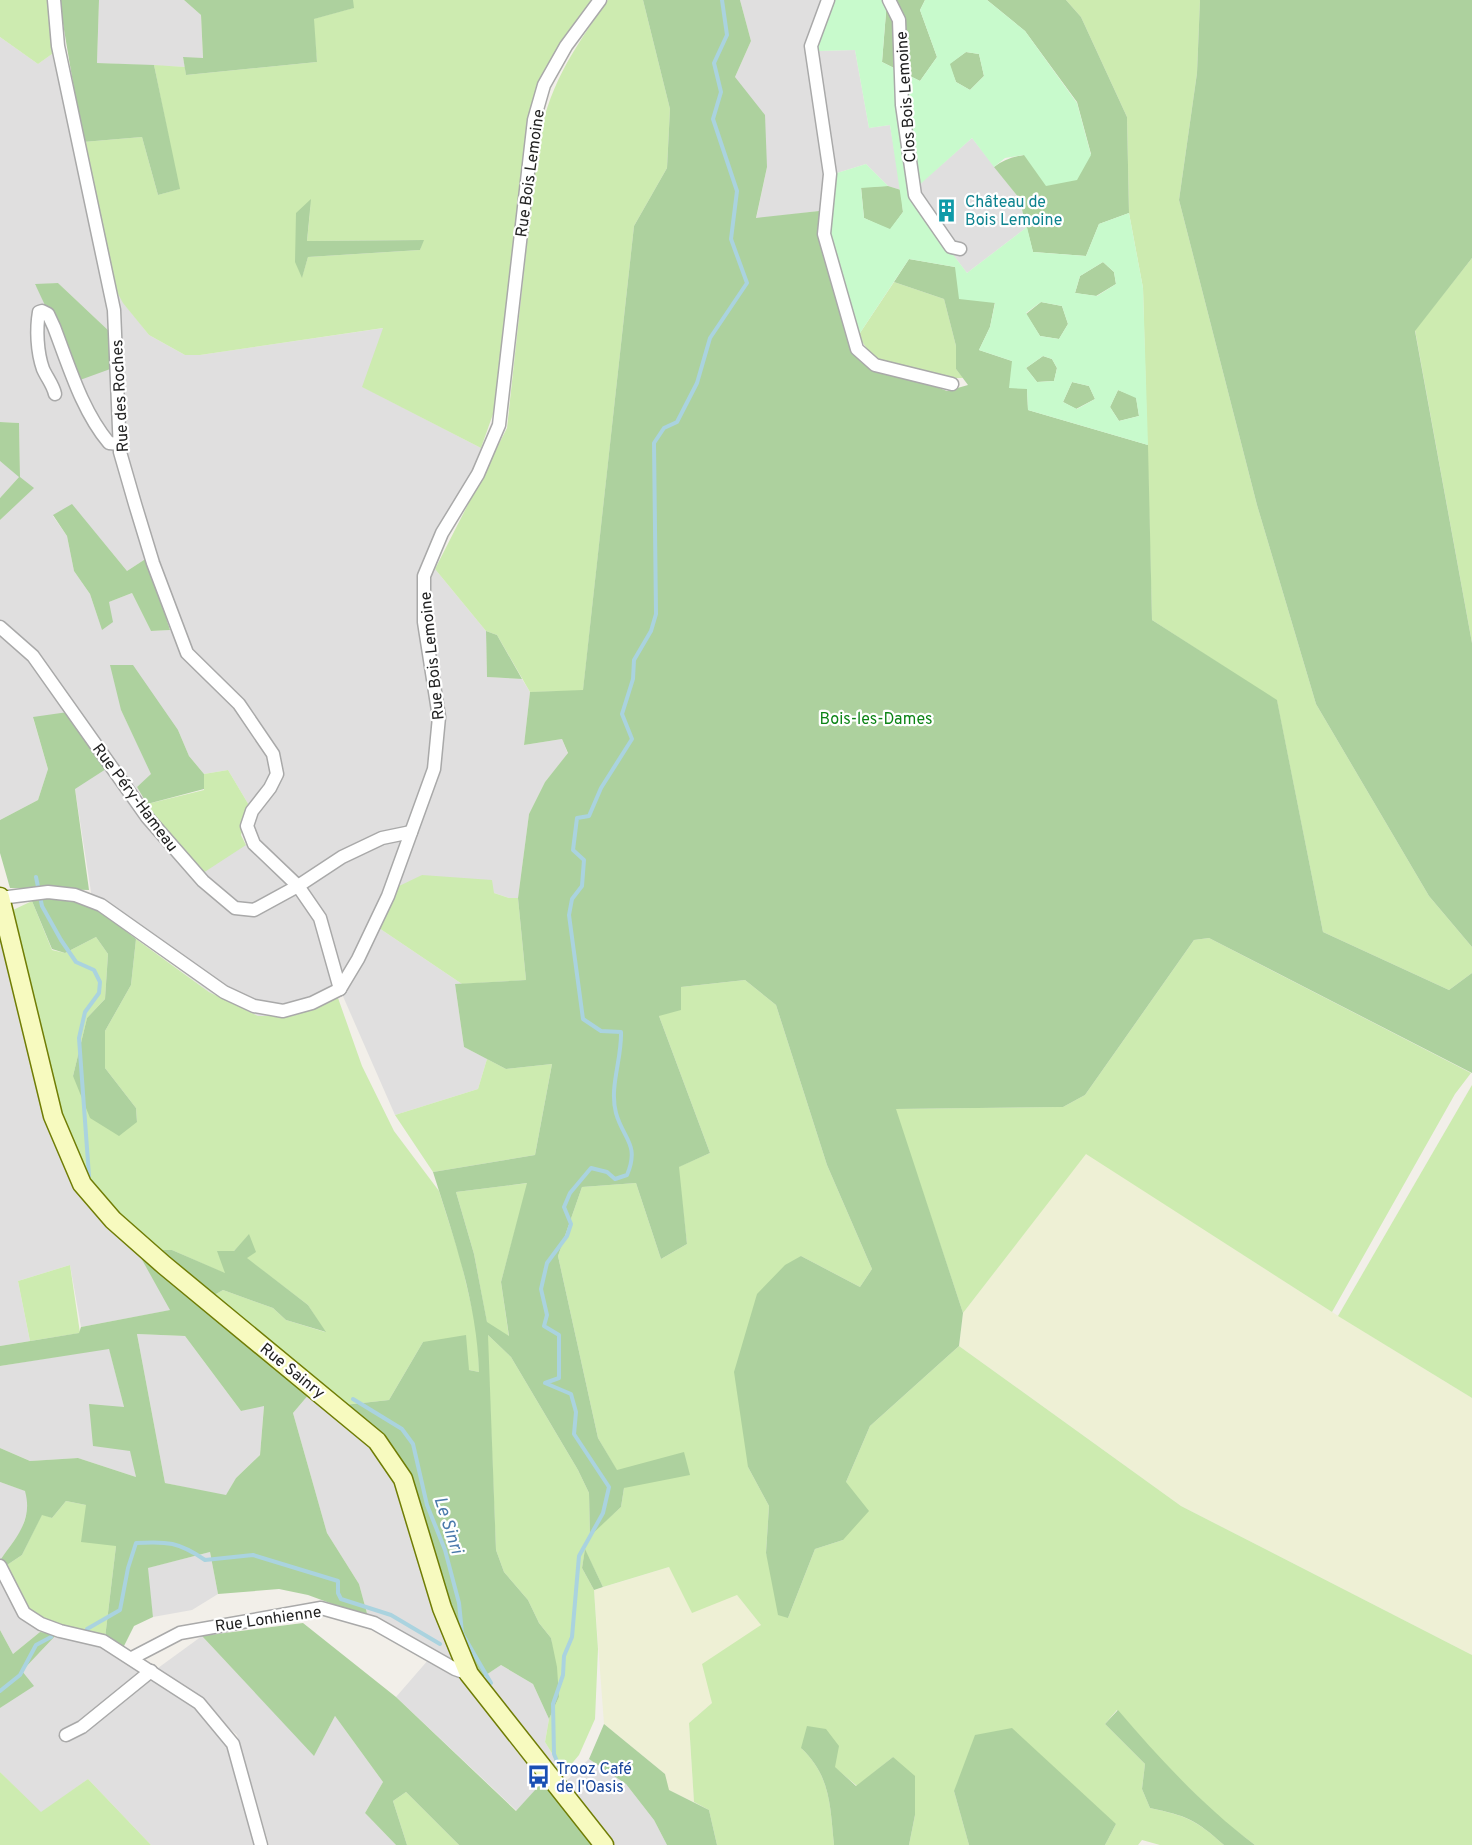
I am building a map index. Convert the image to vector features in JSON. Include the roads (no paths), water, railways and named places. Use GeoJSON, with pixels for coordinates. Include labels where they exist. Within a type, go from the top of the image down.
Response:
{"type":"FeatureCollection","features":[{"type":"Feature","properties":{"kind":"street","name":"Rue des Roches"},"geometry":{"type":"LineString","coordinates":[[54,0],[58,46],[114,310],[120,444],[153,563],[188,653],[239,704],[273,754],[277,774],[270,788],[252,811],[247,826],[254,844],[298,886]]}},
{"type":"Feature","properties":{"kind":"street","name":"Rue Bois Lemoine"},"geometry":{"type":"LineString","coordinates":[[340,989],[358,959],[388,896],[434,769],[439,735],[437,699],[422,606],[424,576],[442,533],[478,474],[499,425],[534,120],[544,85],[566,46],[600,0]]}},
{"type":"Feature","properties":{"kind":"street"},"geometry":{"type":"LineString","coordinates":[[828,0],[811,46],[830,174],[824,234],[857,349],[875,365],[952,384]]}},
{"type":"Feature","properties":{"kind":"street","name":"Clos Bois Lemoine"},"geometry":{"type":"LineString","coordinates":[[889,0],[899,20],[902,105],[915,195],[951,247],[960,249]]}},
{"type":"Feature","properties":{"kind":"street"},"geometry":{"type":"LineString","coordinates":[[56,394],[44,369],[39,348],[37,322],[39,312],[42,311],[48,314],[89,413],[99,431],[110,443],[120,444]]}},
{"type":"Feature","properties":{"kind":"street","name":"Rue Péry-Hameau"},"geometry":{"type":"LineString","coordinates":[[0,627],[33,656],[147,817],[203,881],[236,908],[254,909],[298,886],[342,857],[372,843],[411,832]]}},
{"type":"Feature","properties":{"kind":"street"},"geometry":{"type":"LineString","coordinates":[[0,897],[48,892],[75,895],[101,905],[224,992],[254,1006],[284,1011],[312,1003],[340,989],[320,918],[298,886]]}},
{"type":"Feature","properties":{"kind":"street","name":"Rue Sainry"},"geometry":{"type":"LineString","coordinates":[[0,897],[53,1116],[82,1184],[113,1220],[164,1265],[377,1441],[404,1479],[442,1608],[469,1674],[604,1845]]}},
{"type":"Feature","properties":{"kind":"street"},"geometry":{"type":"LineString","coordinates":[[0,1566],[24,1613],[41,1624],[60,1631],[103,1641],[199,1703],[233,1744],[261,1845]]}},
{"type":"Feature","properties":{"kind":"street","name":"Rue Lonhienne"},"geometry":{"type":"LineString","coordinates":[[132,1659],[180,1633],[321,1608],[374,1623],[455,1669],[469,1674]]}},
{"type":"Feature","properties":{"kind":"street"},"geometry":{"type":"LineString","coordinates":[[66,1734],[81,1727],[151,1671]]}},
{"type":"Feature","properties":{"kind":"waterway"},"geometry":{"type":"LineString","coordinates":[[561,1771],[554,1754],[553,1704],[563,1675],[564,1656],[572,1637],[579,1556],[603,1513],[609,1487],[574,1434],[576,1412],[571,1394],[545,1383],[559,1378],[559,1335],[544,1326],[547,1315],[541,1289],[547,1263],[567,1236],[571,1224],[564,1207],[570,1193],[591,1168],[607,1172],[615,1179],[627,1175],[632,1156],[614,1103],[621,1032],[601,1031],[583,1019],[569,915],[572,899],[582,886],[584,860],[573,850],[577,818],[589,816],[601,788],[632,739],[622,714],[633,679],[634,660],[651,631],[656,614],[654,443],[664,428],[677,422],[697,383],[710,338],[747,283],[731,239],[737,191],[713,119],[721,92],[714,63],[727,35],[722,0]]}},
{"type":"Feature","properties":{"kind":"waterway"},"geometry":{"type":"LineString","coordinates":[[36,877],[42,906],[61,940],[76,962],[94,970],[100,982],[99,993],[85,1012],[79,1038],[89,1176]]}},
{"type":"Feature","properties":{"kind":"waterway","name":"Le Sinri"},"geometry":{"type":"LineString","coordinates":[[353,1399],[402,1429],[413,1444],[427,1505],[445,1550],[459,1603],[462,1633],[491,1683]]}},
{"type":"Feature","properties":{"kind":"waterway"},"geometry":{"type":"LineString","coordinates":[[87,1629],[120,1610],[128,1568],[136,1543],[156,1542],[180,1546],[205,1560],[253,1555],[338,1581],[338,1593],[341,1599],[391,1615],[440,1644]]}},
{"type":"Feature","properties":{"kind":"waterway"},"geometry":{"type":"LineString","coordinates":[[0,1691],[20,1675],[36,1645],[51,1637]]}},
{"type":"Feature","properties":{"kind":"place","name":"Château de Bois Lemoine"},"geometry":{"type":"Point","coordinates":[947,210]}},
{"type":"Feature","properties":{"kind":"place","name":"Trooz Café de l'Oasis"},"geometry":{"type":"Point","coordinates":[538,1777]}},
{"type":"Feature","properties":{"kind":"park label","name":"Bois-les-Dames"},"geometry":{"type":"Point","coordinates":[876,718]}}]}
